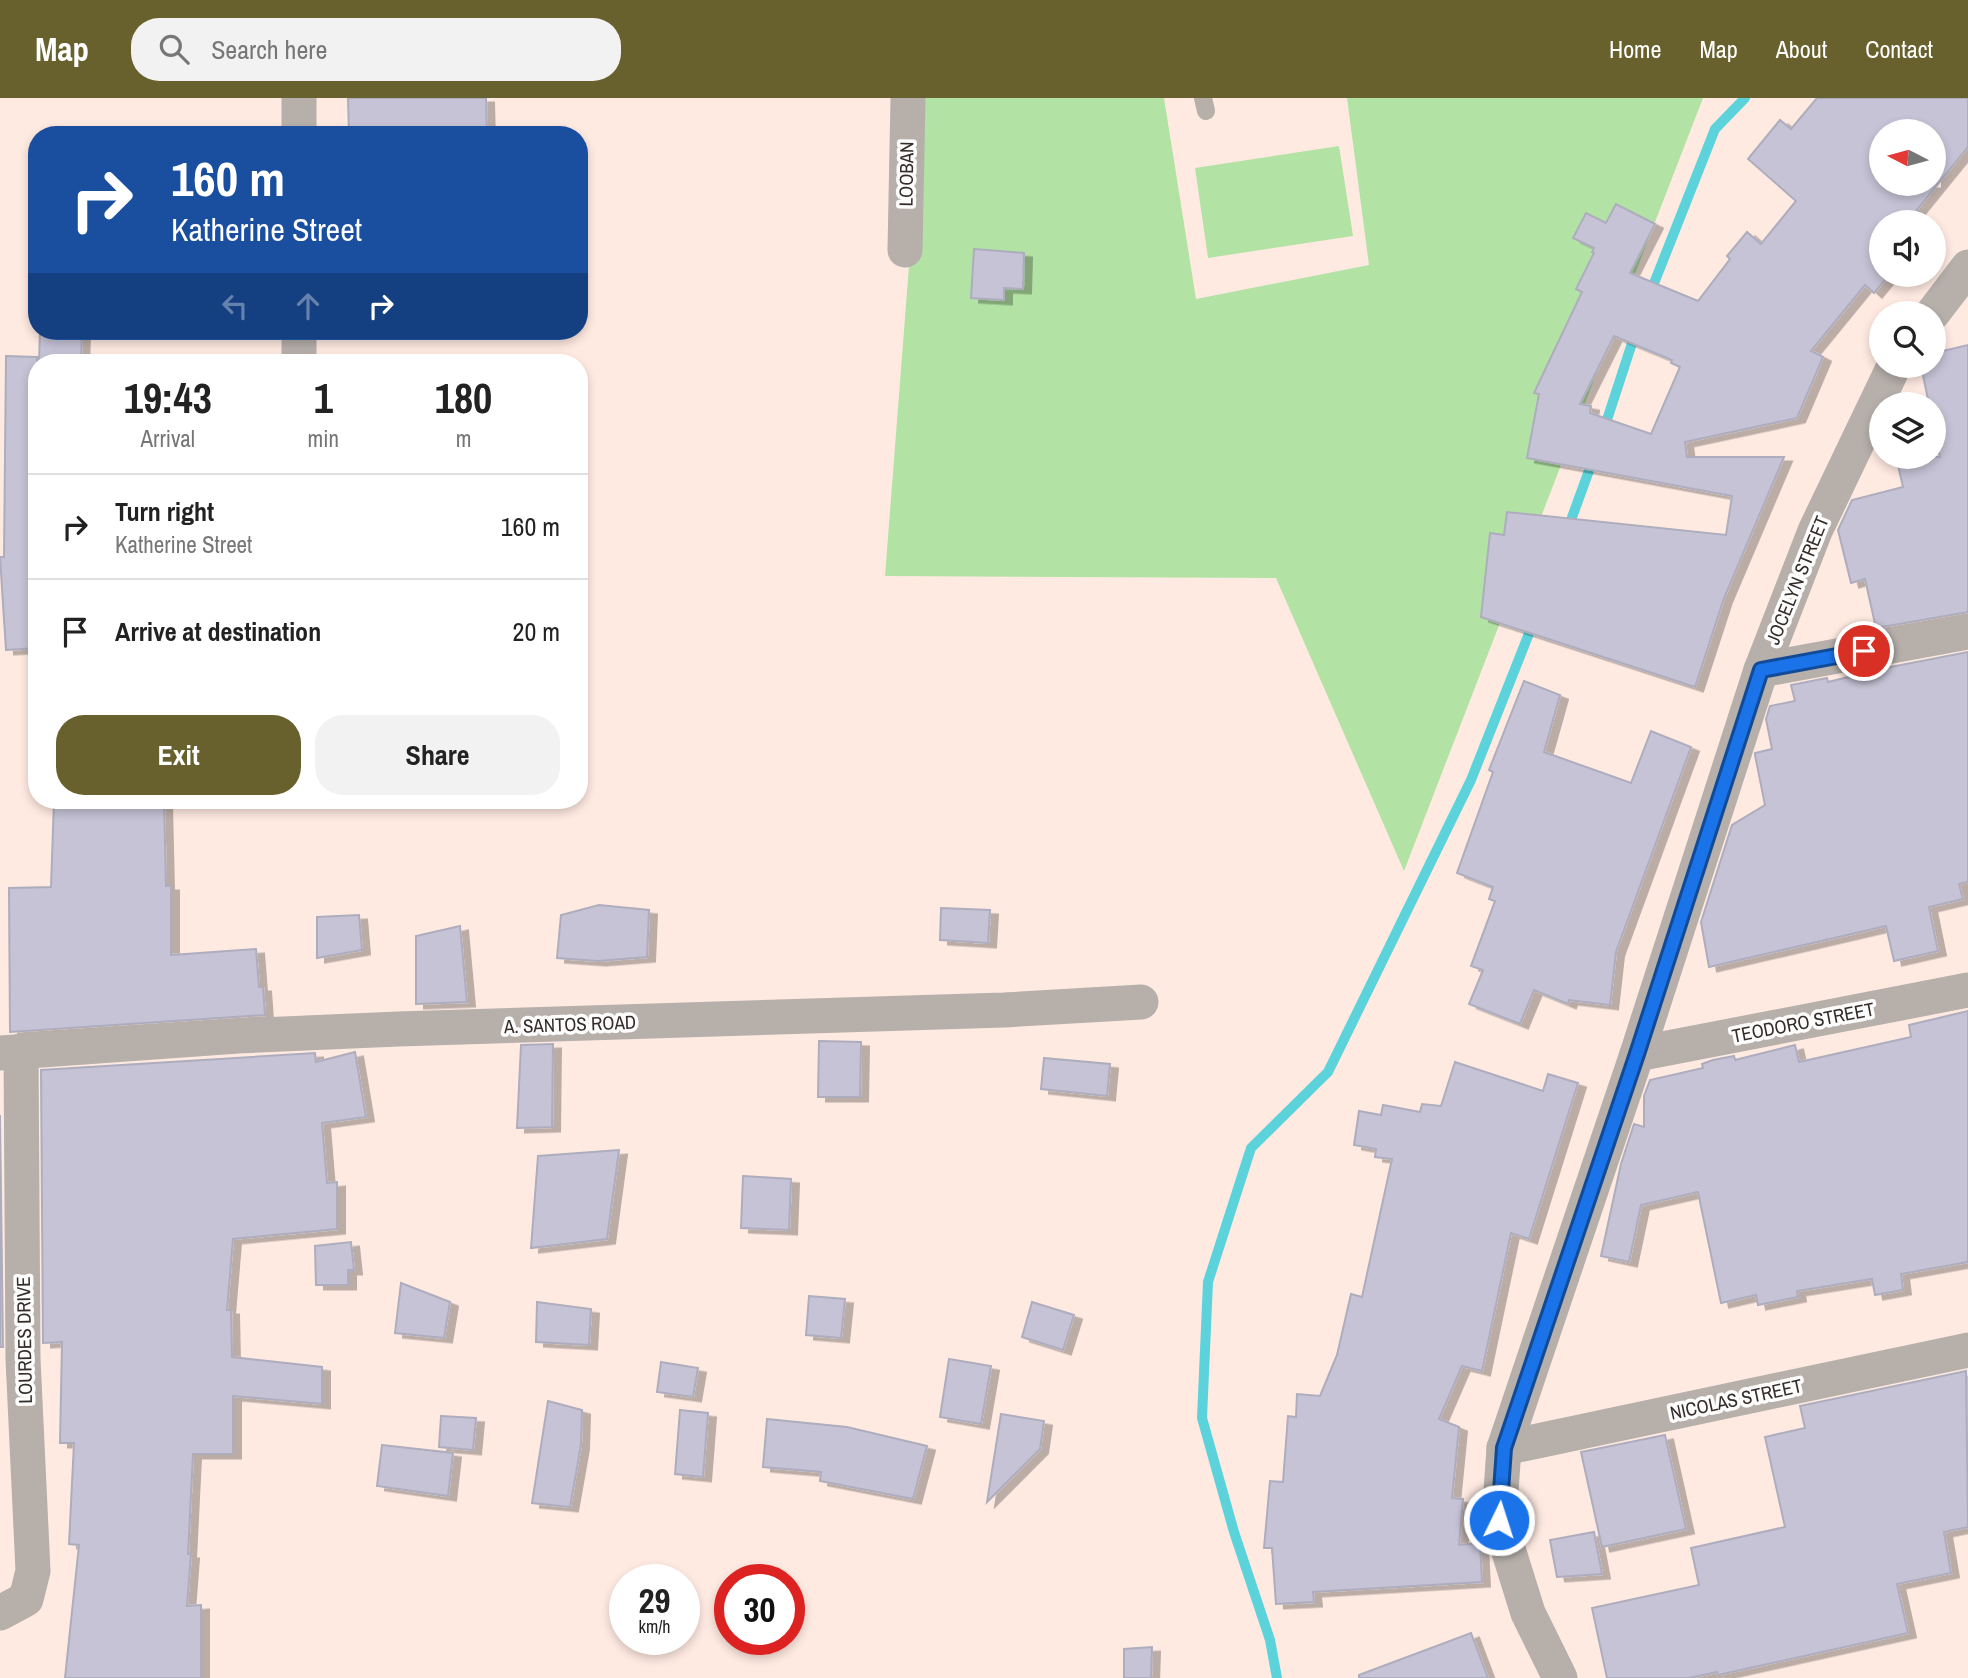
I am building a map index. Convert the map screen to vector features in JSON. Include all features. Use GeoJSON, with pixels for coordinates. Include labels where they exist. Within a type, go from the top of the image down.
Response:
{"type":"FeatureCollection","features":[{"type":"Feature","properties":{"kind":"street"},"geometry":{"type":"LineString","coordinates":[[299,98],[299,126]]}},
{"type":"Feature","properties":{"kind":"street","name":"LOOBAN"},"geometry":{"type":"LineString","coordinates":[[905,250],[908,98]]}},
{"type":"Feature","properties":{"kind":"street"},"geometry":{"type":"LineString","coordinates":[[1942,301],[1968,267]]}},
{"type":"Feature","properties":{"kind":"street","name":"JOCELYN STREET"},"geometry":{"type":"LineString","coordinates":[[1560,1678],[1528,1613],[1499,1520],[1504,1448],[1637,1054],[1761,670],[1815,531],[1888,378]]}},
{"type":"Feature","properties":{"kind":"street"},"geometry":{"type":"LineString","coordinates":[[1761,670],[1968,632]]}},
{"type":"Feature","properties":{"kind":"street","name":"TEODORO STREET"},"geometry":{"type":"LineString","coordinates":[[1637,1054],[1968,990]]}},
{"type":"Feature","properties":{"kind":"street","name":"A. SANTOS ROAD"},"geometry":{"type":"LineString","coordinates":[[10,1052],[238,1036],[371,1030],[1004,1010],[1141,1002]]}},
{"type":"Feature","properties":{"kind":"street","name":"LOURDES DRIVE"},"geometry":{"type":"LineString","coordinates":[[0,1613],[26,1599],[33,1571],[11,1360],[10,1052]]}},
{"type":"Feature","properties":{"kind":"street","name":"NICOLAS STREET"},"geometry":{"type":"LineString","coordinates":[[1504,1448],[1968,1350]]}},
{"type":"Feature","properties":{"kind":"green space"},"geometry":{"type":"Polygon","coordinates":[[[922,98],[1164,98],[1196,299],[1369,265],[1347,98],[1703,98],[1404,871],[1276,578],[885,576],[922,98]]]}},
{"type":"Feature","properties":{"kind":"green space"},"geometry":{"type":"Polygon","coordinates":[[[1339,146],[1353,236],[1208,258],[1195,168],[1339,146]]]}},
{"type":"Feature","properties":{"kind":"building"},"geometry":{"type":"Polygon","coordinates":[[[348,98],[486,98],[487,126],[349,126],[348,98]]]}},
{"type":"Feature","properties":{"kind":"building"},"geometry":{"type":"Polygon","coordinates":[[[1817,98],[1968,98],[1968,147],[1946,174],[1946,119],[1869,119],[1869,196],[1928,196],[1917,210],[1869,210],[1869,287],[1879,287],[1874,293],[1865,285],[1811,351],[1823,357],[1797,418],[1685,442],[1687,457],[1784,457],[1724,598],[1695,687],[1481,617],[1490,533],[1504,535],[1507,512],[1726,535],[1732,496],[1527,458],[1539,394],[1534,393],[1582,292],[1576,289],[1594,253],[1594,248],[1573,238],[1586,213],[1606,223],[1616,204],[1655,224],[1630,273],[1698,301],[1730,259],[1727,256],[1747,232],[1761,244],[1796,201],[1748,159],[1780,120],[1791,129],[1817,98]],[[1614,336],[1580,404],[1591,406],[1590,413],[1651,434],[1680,367],[1671,363],[1672,360],[1614,336]]]}},
{"type":"Feature","properties":{"kind":"building"},"geometry":{"type":"Polygon","coordinates":[[[974,249],[1024,253],[1023,289],[1004,288],[1004,300],[971,298],[974,249]]]}},
{"type":"Feature","properties":{"kind":"building"},"geometry":{"type":"Polygon","coordinates":[[[40,340],[82,340],[81,354],[39,354],[40,340]]]}},
{"type":"Feature","properties":{"kind":"building"},"geometry":{"type":"Polygon","coordinates":[[[1968,345],[1968,612],[1876,628],[1865,579],[1851,583],[1838,530],[1852,500],[1903,487],[1899,469],[1946,469],[1946,392],[1926,392],[1924,378],[1946,378],[1946,350],[1968,345]]]}},
{"type":"Feature","properties":{"kind":"building"},"geometry":{"type":"Polygon","coordinates":[[[6,356],[28,357],[28,649],[6,650],[0,557],[4,557],[6,356]]]}},
{"type":"Feature","properties":{"kind":"building"},"geometry":{"type":"Polygon","coordinates":[[[1968,652],[1968,882],[1959,884],[1963,899],[1929,907],[1938,951],[1894,961],[1886,926],[1709,967],[1701,922],[1732,825],[1765,805],[1755,753],[1772,749],[1766,719],[1770,706],[1795,701],[1791,685],[1827,678],[1828,682],[1968,652]]]}},
{"type":"Feature","properties":{"kind":"building"},"geometry":{"type":"Polygon","coordinates":[[[1524,681],[1560,695],[1544,752],[1631,783],[1651,731],[1691,747],[1616,952],[1610,1005],[1569,1000],[1568,1004],[1534,990],[1520,1024],[1469,1004],[1483,970],[1471,966],[1495,901],[1489,899],[1493,887],[1457,873],[1493,772],[1489,770],[1524,681]]]}},
{"type":"Feature","properties":{"kind":"building"},"geometry":{"type":"Polygon","coordinates":[[[54,809],[164,809],[166,886],[171,886],[171,955],[256,949],[259,987],[263,987],[265,1015],[10,1032],[9,888],[51,887],[54,809]]]}},
{"type":"Feature","properties":{"kind":"building"},"geometry":{"type":"Polygon","coordinates":[[[599,905],[649,910],[647,957],[598,961],[557,958],[561,915],[599,905]]]}},
{"type":"Feature","properties":{"kind":"building"},"geometry":{"type":"Polygon","coordinates":[[[941,908],[990,910],[988,943],[940,940],[941,908]]]}},
{"type":"Feature","properties":{"kind":"building"},"geometry":{"type":"Polygon","coordinates":[[[359,915],[362,950],[317,958],[317,917],[359,915]]]}},
{"type":"Feature","properties":{"kind":"building"},"geometry":{"type":"Polygon","coordinates":[[[460,926],[467,1002],[416,1004],[416,936],[460,926]]]}},
{"type":"Feature","properties":{"kind":"building"},"geometry":{"type":"Polygon","coordinates":[[[1968,1011],[1968,1262],[1901,1274],[1903,1290],[1875,1295],[1872,1279],[1797,1291],[1798,1297],[1758,1305],[1756,1295],[1721,1303],[1698,1192],[1641,1205],[1629,1262],[1601,1256],[1621,1164],[1634,1124],[1644,1127],[1644,1096],[1650,1080],[1703,1068],[1702,1064],[1713,1060],[1734,1056],[1735,1060],[1795,1045],[1799,1062],[1911,1037],[1909,1025],[1968,1011]]]}},
{"type":"Feature","properties":{"kind":"building"},"geometry":{"type":"Polygon","coordinates":[[[819,1041],[861,1042],[860,1097],[818,1097],[819,1041]]]}},
{"type":"Feature","properties":{"kind":"building"},"geometry":{"type":"Polygon","coordinates":[[[553,1044],[552,1127],[517,1128],[521,1045],[553,1044]]]}},
{"type":"Feature","properties":{"kind":"building"},"geometry":{"type":"Polygon","coordinates":[[[355,1052],[366,1117],[322,1123],[327,1183],[337,1182],[337,1229],[233,1239],[227,1310],[231,1310],[232,1357],[322,1367],[322,1404],[233,1396],[233,1454],[193,1454],[187,1606],[201,1605],[201,1678],[65,1678],[79,1545],[69,1544],[74,1443],[60,1443],[62,1342],[43,1343],[41,1070],[315,1053],[316,1062],[355,1052]]]}},
{"type":"Feature","properties":{"kind":"building"},"geometry":{"type":"Polygon","coordinates":[[[1044,1058],[1110,1064],[1107,1096],[1041,1089],[1044,1058]]]}},
{"type":"Feature","properties":{"kind":"building"},"geometry":{"type":"Polygon","coordinates":[[[1455,1062],[1543,1091],[1548,1074],[1578,1083],[1529,1239],[1511,1233],[1482,1371],[1462,1366],[1439,1419],[1459,1427],[1452,1498],[1463,1499],[1459,1545],[1480,1543],[1482,1582],[1313,1592],[1314,1602],[1276,1604],[1272,1548],[1264,1548],[1270,1481],[1283,1482],[1288,1416],[1296,1417],[1297,1394],[1320,1396],[1337,1355],[1351,1294],[1362,1297],[1392,1159],[1375,1157],[1376,1149],[1354,1145],[1359,1111],[1381,1115],[1383,1105],[1420,1112],[1422,1104],[1441,1106],[1455,1062]]]}},
{"type":"Feature","properties":{"kind":"building"},"geometry":{"type":"Polygon","coordinates":[[[0,1115],[3,1347],[0,1347],[0,1115]]]}},
{"type":"Feature","properties":{"kind":"building"},"geometry":{"type":"Polygon","coordinates":[[[619,1150],[607,1239],[531,1248],[538,1156],[619,1150]]]}},
{"type":"Feature","properties":{"kind":"building"},"geometry":{"type":"Polygon","coordinates":[[[743,1176],[791,1179],[789,1230],[741,1228],[743,1176]]]}},
{"type":"Feature","properties":{"kind":"building"},"geometry":{"type":"Polygon","coordinates":[[[351,1242],[354,1270],[348,1270],[348,1285],[316,1285],[315,1246],[351,1242]]]}},
{"type":"Feature","properties":{"kind":"building"},"geometry":{"type":"Polygon","coordinates":[[[401,1283],[450,1302],[444,1338],[395,1333],[401,1283]]]}},
{"type":"Feature","properties":{"kind":"building"},"geometry":{"type":"Polygon","coordinates":[[[809,1296],[845,1299],[841,1338],[806,1335],[809,1296]]]}},
{"type":"Feature","properties":{"kind":"building"},"geometry":{"type":"Polygon","coordinates":[[[537,1302],[591,1309],[589,1345],[536,1342],[537,1302]]]}},
{"type":"Feature","properties":{"kind":"building"},"geometry":{"type":"Polygon","coordinates":[[[1032,1302],[1074,1315],[1063,1350],[1022,1337],[1032,1302]]]}},
{"type":"Feature","properties":{"kind":"building"},"geometry":{"type":"Polygon","coordinates":[[[949,1359],[991,1366],[981,1424],[940,1417],[949,1359]]]}},
{"type":"Feature","properties":{"kind":"building"},"geometry":{"type":"Polygon","coordinates":[[[661,1362],[698,1368],[693,1397],[657,1392],[661,1362]]]}},
{"type":"Feature","properties":{"kind":"building"},"geometry":{"type":"Polygon","coordinates":[[[1966,1371],[1968,1527],[1944,1532],[1951,1573],[1897,1584],[1908,1633],[1718,1675],[1717,1672],[1689,1678],[1607,1678],[1592,1608],[1699,1585],[1691,1548],[1785,1527],[1765,1437],[1805,1428],[1800,1406],[1966,1371]]]}},
{"type":"Feature","properties":{"kind":"building"},"geometry":{"type":"Polygon","coordinates":[[[548,1401],[582,1410],[581,1445],[570,1507],[532,1503],[548,1401]]]}},
{"type":"Feature","properties":{"kind":"building"},"geometry":{"type":"Polygon","coordinates":[[[680,1410],[708,1413],[703,1477],[675,1474],[680,1410]]]}},
{"type":"Feature","properties":{"kind":"building"},"geometry":{"type":"Polygon","coordinates":[[[1001,1414],[1044,1421],[1040,1449],[987,1502],[1001,1414]]]}},
{"type":"Feature","properties":{"kind":"building"},"geometry":{"type":"Polygon","coordinates":[[[441,1416],[476,1418],[473,1450],[439,1447],[441,1416]]]}},
{"type":"Feature","properties":{"kind":"building"},"geometry":{"type":"Polygon","coordinates":[[[767,1419],[847,1427],[927,1446],[913,1499],[820,1481],[821,1472],[763,1467],[767,1419]]]}},
{"type":"Feature","properties":{"kind":"building"},"geometry":{"type":"Polygon","coordinates":[[[1665,1435],[1686,1529],[1602,1547],[1581,1452],[1665,1435]]]}},
{"type":"Feature","properties":{"kind":"building"},"geometry":{"type":"Polygon","coordinates":[[[382,1445],[453,1453],[448,1496],[377,1486],[382,1445]]]}},
{"type":"Feature","properties":{"kind":"building"},"geometry":{"type":"Polygon","coordinates":[[[1594,1532],[1602,1574],[1557,1577],[1550,1540],[1594,1532]]]}},
{"type":"Feature","properties":{"kind":"building"},"geometry":{"type":"Polygon","coordinates":[[[1471,1633],[1488,1678],[1359,1678],[1359,1675],[1471,1633]]]}},
{"type":"Feature","properties":{"kind":"building"},"geometry":{"type":"Polygon","coordinates":[[[1152,1647],[1151,1678],[1124,1678],[1124,1649],[1152,1647]]]}},
{"type":"Feature","properties":{"kind":"waterway"},"geometry":{"type":"LineString","coordinates":[[1649,296],[1715,129],[1745,98]]}},
{"type":"Feature","properties":{"kind":"waterway"},"geometry":{"type":"LineString","coordinates":[[1603,432],[1636,331]]}},
{"type":"Feature","properties":{"kind":"waterway"},"geometry":{"type":"LineString","coordinates":[[1567,531],[1594,457]]}},
{"type":"Feature","properties":{"kind":"waterway"},"geometry":{"type":"LineString","coordinates":[[1277,1678],[1270,1640],[1234,1532],[1202,1418],[1208,1282],[1251,1148],[1328,1072],[1471,780],[1534,621]]}},
{"type":"Feature","properties":{"kind":"route"},"geometry":{"type":"LineString","coordinates":[[1499,1520],[1504,1448],[1637,1054],[1761,670],[1864,651]]}}]}
